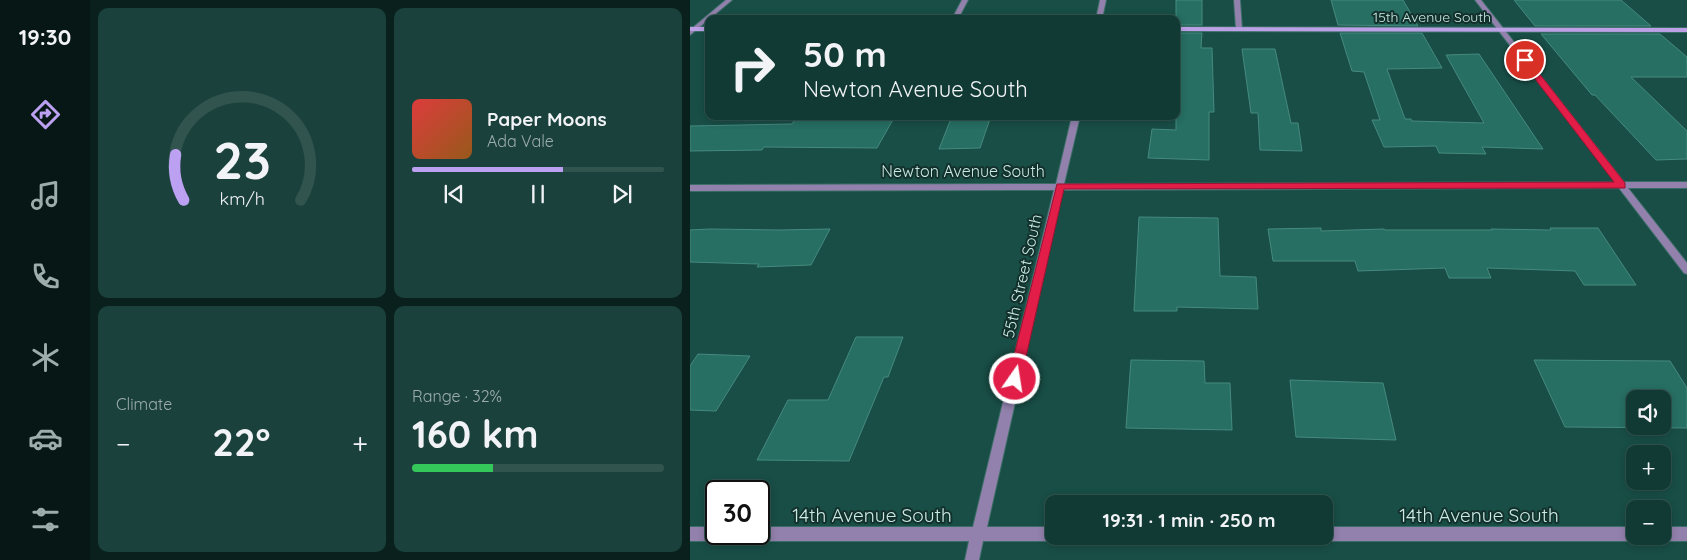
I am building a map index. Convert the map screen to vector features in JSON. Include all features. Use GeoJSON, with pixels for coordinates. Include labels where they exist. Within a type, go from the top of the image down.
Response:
{"type":"FeatureCollection","features":[{"type":"Feature","properties":{"kind":"street"},"geometry":{"type":"LineString","coordinates":[[710,15],[728,0]]}},
{"type":"Feature","properties":{"kind":"street"},"geometry":{"type":"LineString","coordinates":[[957,15],[965,0]]}},
{"type":"Feature","properties":{"kind":"street"},"geometry":{"type":"LineString","coordinates":[[1100,15],[1102,0]]}},
{"type":"Feature","properties":{"kind":"street"},"geometry":{"type":"LineString","coordinates":[[1237,0],[1239,29]]}},
{"type":"Feature","properties":{"kind":"street"},"geometry":{"type":"LineString","coordinates":[[1478,0],[1687,270]]}},
{"type":"Feature","properties":{"kind":"street"},"geometry":{"type":"LineString","coordinates":[[692,30],[705,19]]}},
{"type":"Feature","properties":{"kind":"street"},"geometry":{"type":"LineString","coordinates":[[692,30],[705,29]]}},
{"type":"Feature","properties":{"kind":"street","name":"15th Avenue South"},"geometry":{"type":"LineString","coordinates":[[1180,29],[1687,30]]}},
{"type":"Feature","properties":{"kind":"street","name":"55th Street South"},"geometry":{"type":"LineString","coordinates":[[972,560],[1075,120]]}},
{"type":"Feature","properties":{"kind":"street","name":"Newton Avenue South"},"geometry":{"type":"LineString","coordinates":[[690,188],[1687,185]]}},
{"type":"Feature","properties":{"kind":"street","name":"14th Avenue South"},"geometry":{"type":"LineString","coordinates":[[690,534],[1045,534]]}},
{"type":"Feature","properties":{"kind":"street","name":"14th Avenue South"},"geometry":{"type":"LineString","coordinates":[[1333,534],[1626,534]]}},
{"type":"Feature","properties":{"kind":"street"},"geometry":{"type":"LineString","coordinates":[[1671,534],[1687,534]]}},
{"type":"Feature","properties":{"kind":"building"},"geometry":{"type":"Polygon","coordinates":[[[1176,0],[1202,0],[1202,25],[1180,25],[1180,15],[1176,15],[1176,0]]]}},
{"type":"Feature","properties":{"kind":"building"},"geometry":{"type":"Polygon","coordinates":[[[1331,0],[1403,0],[1418,26],[1338,25],[1331,0]]]}},
{"type":"Feature","properties":{"kind":"building"},"geometry":{"type":"Polygon","coordinates":[[[1514,0],[1621,0],[1651,26],[1535,26],[1514,0]]]}},
{"type":"Feature","properties":{"kind":"building"},"geometry":{"type":"Polygon","coordinates":[[[1180,33],[1202,33],[1201,48],[1212,48],[1214,112],[1209,112],[1209,160],[1148,158],[1152,129],[1176,130],[1176,120],[1180,120],[1180,33]]]}},
{"type":"Feature","properties":{"kind":"building"},"geometry":{"type":"Polygon","coordinates":[[[1340,33],[1422,33],[1442,68],[1387,69],[1405,119],[1411,119],[1412,121],[1484,123],[1446,55],[1479,54],[1543,149],[1482,147],[1486,154],[1439,153],[1436,146],[1384,147],[1372,120],[1380,120],[1364,72],[1352,71],[1340,33]]]}},
{"type":"Feature","properties":{"kind":"building"},"geometry":{"type":"Polygon","coordinates":[[[1541,34],[1660,34],[1687,57],[1687,77],[1631,77],[1687,131],[1687,159],[1656,160],[1595,95],[1592,95],[1541,34]]]}},
{"type":"Feature","properties":{"kind":"building"},"geometry":{"type":"Polygon","coordinates":[[[1242,49],[1275,49],[1291,123],[1298,123],[1302,151],[1260,150],[1258,113],[1251,113],[1242,49]]]}},
{"type":"Feature","properties":{"kind":"building"},"geometry":{"type":"Polygon","coordinates":[[[795,120],[893,120],[877,148],[764,147],[762,150],[690,151],[690,126],[792,124],[795,120]]]}},
{"type":"Feature","properties":{"kind":"building"},"geometry":{"type":"Polygon","coordinates":[[[950,120],[990,120],[980,148],[939,149],[950,120]]]}},
{"type":"Feature","properties":{"kind":"building"},"geometry":{"type":"Polygon","coordinates":[[[1139,217],[1218,218],[1220,276],[1256,277],[1258,309],[1177,307],[1177,311],[1134,311],[1139,217]]]}},
{"type":"Feature","properties":{"kind":"building"},"geometry":{"type":"Polygon","coordinates":[[[1321,228],[1321,231],[1598,228],[1636,285],[1584,285],[1575,271],[1487,268],[1491,278],[1449,278],[1445,268],[1358,271],[1355,261],[1273,261],[1268,229],[1321,228]]]}},
{"type":"Feature","properties":{"kind":"building"},"geometry":{"type":"Polygon","coordinates":[[[830,229],[811,265],[757,267],[759,264],[690,262],[690,230],[830,229]]]}},
{"type":"Feature","properties":{"kind":"building"},"geometry":{"type":"Polygon","coordinates":[[[856,337],[903,337],[888,377],[884,377],[849,461],[757,460],[788,400],[828,400],[856,337]]]}},
{"type":"Feature","properties":{"kind":"building"},"geometry":{"type":"Polygon","coordinates":[[[698,354],[750,356],[716,411],[690,410],[690,366],[698,354]]]}},
{"type":"Feature","properties":{"kind":"building"},"geometry":{"type":"Polygon","coordinates":[[[1131,360],[1204,361],[1205,383],[1230,383],[1232,430],[1126,428],[1131,360]]]}},
{"type":"Feature","properties":{"kind":"building"},"geometry":{"type":"Polygon","coordinates":[[[1534,360],[1670,361],[1687,388],[1687,428],[1671,428],[1671,390],[1626,390],[1626,428],[1565,427],[1534,360]]]}},
{"type":"Feature","properties":{"kind":"building"},"geometry":{"type":"Polygon","coordinates":[[[1290,380],[1383,383],[1396,440],[1296,437],[1290,380]]]}},
{"type":"Feature","properties":{"kind":"route"},"geometry":{"type":"LineString","coordinates":[[1015,379],[1060,186],[1622,185],[1525,60]]}}]}
